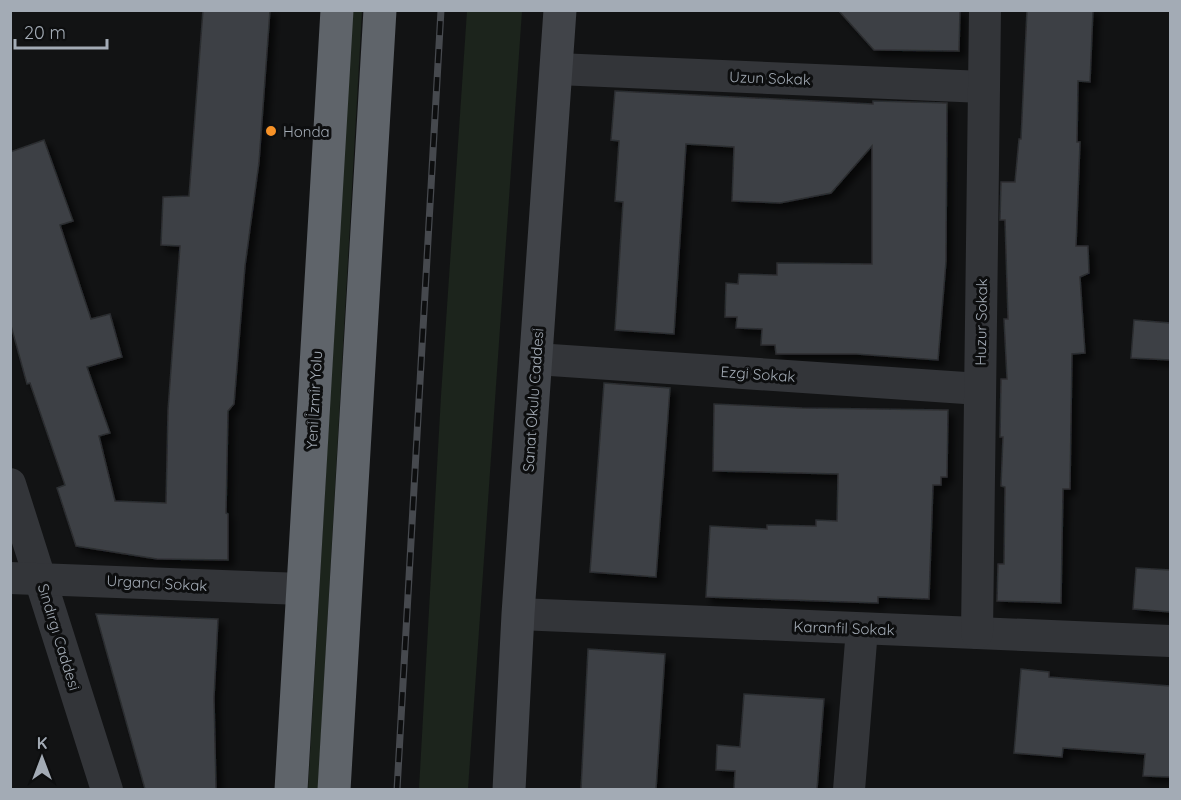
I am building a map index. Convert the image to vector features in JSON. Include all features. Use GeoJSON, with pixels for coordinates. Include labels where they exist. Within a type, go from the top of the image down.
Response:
{"type":"FeatureCollection","features":[{"type":"Feature","properties":{"kind":"highway","name":"Yeni İzmir Yolu"},"geometry":{"type":"LineString","coordinates":[[291,789],[337,10]]}},
{"type":"Feature","properties":{"kind":"highway"},"geometry":{"type":"LineString","coordinates":[[334,789],[380,10]]}},
{"type":"Feature","properties":{"kind":"main road","name":"Sanat Okulu Caddesi"},"geometry":{"type":"LineString","coordinates":[[509,789],[518,614],[560,10]]}},
{"type":"Feature","properties":{"kind":"street","name":"Huzur Sokak"},"geometry":{"type":"LineString","coordinates":[[977,633],[986,10]]}},
{"type":"Feature","properties":{"kind":"street","name":"Uzun Sokak"},"geometry":{"type":"LineString","coordinates":[[557,69],[984,87]]}},
{"type":"Feature","properties":{"kind":"street","name":"Ezgi Sokak"},"geometry":{"type":"LineString","coordinates":[[536,358],[980,389]]}},
{"type":"Feature","properties":{"kind":"street","name":"Sındırgı Caddesi"},"geometry":{"type":"LineString","coordinates":[[10,484],[26,578],[107,789]]}},
{"type":"Feature","properties":{"kind":"street","name":"Urgancı Sokak"},"geometry":{"type":"LineString","coordinates":[[26,578],[303,590]]}},
{"type":"Feature","properties":{"kind":"street","name":"Karanfil Sokak"},"geometry":{"type":"LineString","coordinates":[[518,614],[1170,641]]}},
{"type":"Feature","properties":{"kind":"street"},"geometry":{"type":"LineString","coordinates":[[849,789],[862,629]]}},
{"type":"Feature","properties":{"kind":"shaded area"},"geometry":{"type":"Polygon","coordinates":[[[352,11],[362,11],[318,789],[308,790],[352,11]]]}},
{"type":"Feature","properties":{"kind":"shaded area"},"geometry":{"type":"Polygon","coordinates":[[[467,11],[522,11],[468,789],[419,789],[441,396],[467,11]]]}},
{"type":"Feature","properties":{"kind":"building"},"geometry":{"type":"Polygon","coordinates":[[[203,10],[270,10],[259,162],[245,266],[234,404],[228,411],[226,513],[228,514],[228,560],[157,559],[76,546],[57,488],[65,485],[30,383],[27,384],[10,322],[10,152],[44,140],[73,221],[60,225],[91,319],[110,314],[122,357],[87,367],[110,433],[99,436],[115,501],[166,503],[168,410],[180,246],[161,245],[163,197],[189,196],[203,10]]]}},
{"type":"Feature","properties":{"kind":"building"},"geometry":{"type":"Polygon","coordinates":[[[838,10],[960,10],[959,51],[874,50],[838,10]]]}},
{"type":"Feature","properties":{"kind":"building"},"geometry":{"type":"Polygon","coordinates":[[[1027,10],[1093,10],[1090,82],[1078,81],[1077,142],[1080,142],[1076,246],[1088,246],[1089,273],[1080,277],[1085,353],[1072,354],[1070,489],[1063,489],[1061,603],[997,601],[998,564],[1004,564],[1005,487],[1001,486],[1003,437],[1000,437],[1001,379],[1007,379],[1004,319],[1008,319],[1005,220],[1000,220],[1001,182],[1015,182],[1019,139],[1021,139],[1027,10]]]}},
{"type":"Feature","properties":{"kind":"building"},"geometry":{"type":"Polygon","coordinates":[[[615,91],[873,104],[873,101],[947,103],[946,261],[938,360],[856,354],[776,354],[775,345],[761,345],[762,329],[736,328],[737,317],[725,317],[726,283],[738,284],[739,274],[777,275],[777,263],[872,264],[872,146],[831,193],[780,203],[732,201],[734,147],[686,144],[674,334],[615,330],[623,202],[615,201],[619,141],[611,140],[615,91]]]}},
{"type":"Feature","properties":{"kind":"building"},"geometry":{"type":"Polygon","coordinates":[[[1134,320],[1170,323],[1170,360],[1131,358],[1134,320]]]}},
{"type":"Feature","properties":{"kind":"building"},"geometry":{"type":"Polygon","coordinates":[[[604,383],[670,388],[656,577],[590,572],[604,383]]]}},
{"type":"Feature","properties":{"kind":"building"},"geometry":{"type":"Polygon","coordinates":[[[714,404],[948,410],[947,477],[941,477],[941,485],[933,485],[929,599],[878,597],[878,603],[706,597],[710,526],[767,529],[767,525],[816,526],[816,520],[837,521],[838,474],[713,471],[714,404]]]}},
{"type":"Feature","properties":{"kind":"building"},"geometry":{"type":"Polygon","coordinates":[[[1136,568],[1170,570],[1170,612],[1133,609],[1136,568]]]}},
{"type":"Feature","properties":{"kind":"building"},"geometry":{"type":"Polygon","coordinates":[[[96,614],[218,619],[214,698],[216,789],[145,789],[96,614]]]}},
{"type":"Feature","properties":{"kind":"building"},"geometry":{"type":"Polygon","coordinates":[[[588,649],[665,654],[656,789],[581,789],[588,649]]]}},
{"type":"Feature","properties":{"kind":"building"},"geometry":{"type":"Polygon","coordinates":[[[1021,669],[1049,672],[1049,677],[1170,686],[1170,777],[1143,776],[1145,754],[1063,748],[1062,757],[1014,753],[1021,669]]]}},
{"type":"Feature","properties":{"kind":"building"},"geometry":{"type":"Polygon","coordinates":[[[744,694],[824,699],[817,789],[734,789],[735,771],[716,770],[717,745],[740,747],[744,694]]]}},
{"type":"Feature","properties":{"kind":"railway"},"geometry":{"type":"LineString","coordinates":[[397,790],[441,10]]}},
{"type":"Feature","properties":{"kind":"place","name":"Honda"},"geometry":{"type":"Point","coordinates":[271,131]}}]}
